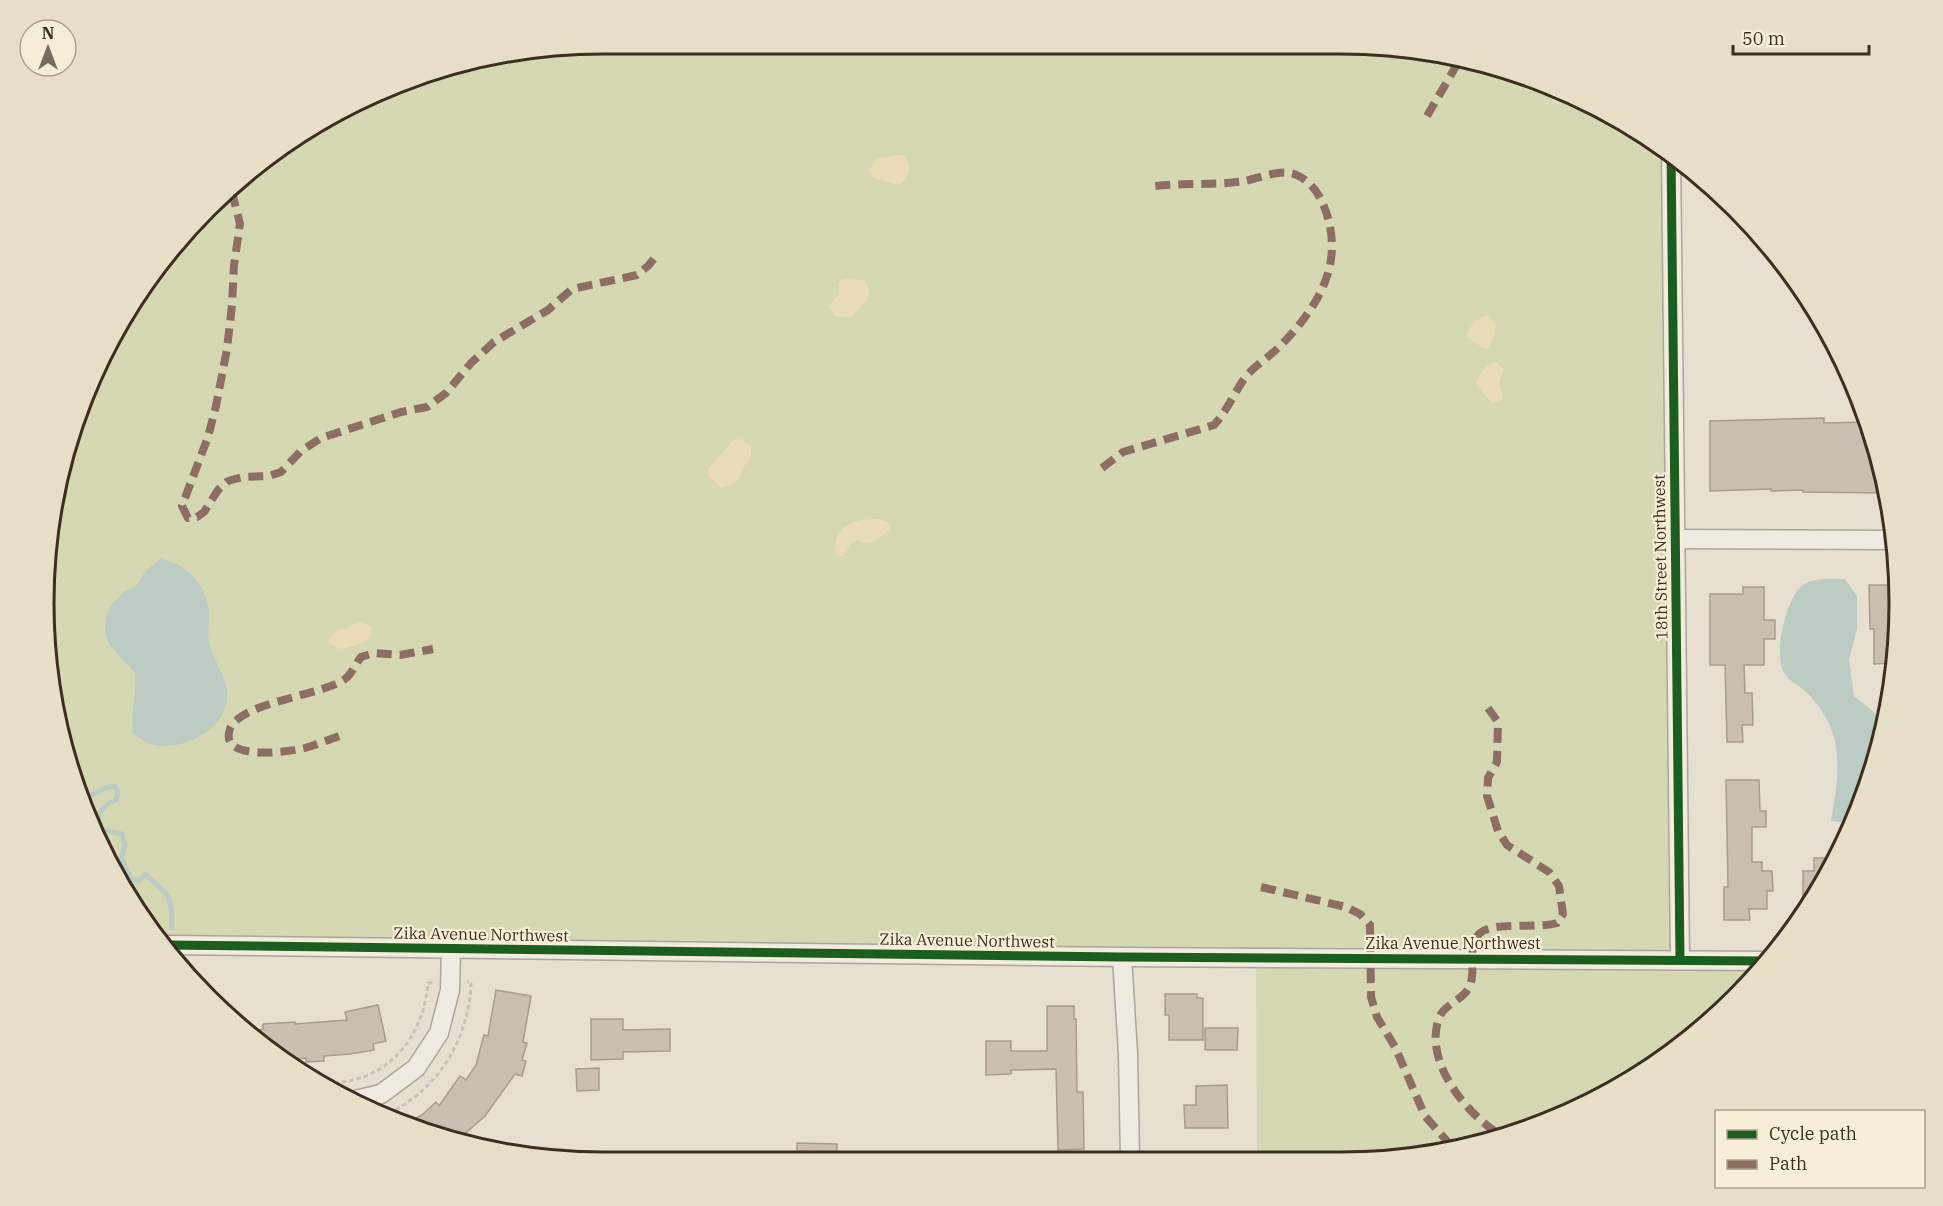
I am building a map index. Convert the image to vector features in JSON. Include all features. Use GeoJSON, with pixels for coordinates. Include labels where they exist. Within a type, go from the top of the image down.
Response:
{"type":"FeatureCollection","features":[{"type":"Feature","properties":{"kind":"street","name":"18th Street Northwest"},"geometry":{"type":"LineString","coordinates":[[1671,165],[1680,959]]}},
{"type":"Feature","properties":{"kind":"street"},"geometry":{"type":"LineString","coordinates":[[1675,539],[1885,540]]}},
{"type":"Feature","properties":{"kind":"street","name":"Zika Avenue Northwest"},"geometry":{"type":"LineString","coordinates":[[174,945],[1122,957],[1756,961]]}},
{"type":"Feature","properties":{"kind":"street"},"geometry":{"type":"LineString","coordinates":[[366,1098],[381,1094],[416,1068],[439,1033],[450,990],[451,949]]}},
{"type":"Feature","properties":{"kind":"street"},"geometry":{"type":"LineString","coordinates":[[1122,957],[1128,1054],[1130,1152]]}},
{"type":"Feature","properties":{"kind":"path"},"geometry":{"type":"LineString","coordinates":[[337,1083],[352,1081],[369,1075],[386,1064],[402,1049],[414,1033],[422,1015],[427,1000],[428,983]]}},
{"type":"Feature","properties":{"kind":"green space"},"geometry":{"type":"Polygon","coordinates":[[[603,54],[1376,55],[1447,65],[1516,83],[1583,111],[1615,128],[1671,165],[1680,959],[1756,962],[1702,1016],[1645,1059],[1583,1095],[1516,1123],[1482,1133],[1412,1147],[1376,1151],[1257,1152],[1256,958],[174,945],[128,878],[96,813],[73,745],[59,675],[55,639],[55,567],[59,531],[73,461],[96,393],[128,328],[167,269],[190,241],[241,190],[298,147],[360,111],[427,83],[461,73],[531,59],[603,54]]]}},
{"type":"Feature","properties":{"kind":"sand"},"geometry":{"type":"Polygon","coordinates":[[[1551,96],[1565,103],[1558,104],[1551,96]]]}},
{"type":"Feature","properties":{"kind":"sand"},"geometry":{"type":"Polygon","coordinates":[[[903,155],[909,167],[908,175],[903,182],[899,185],[873,178],[869,170],[877,159],[903,155]]]}},
{"type":"Feature","properties":{"kind":"sand"},"geometry":{"type":"Polygon","coordinates":[[[844,279],[865,280],[869,290],[867,300],[851,317],[835,316],[829,307],[838,294],[838,283],[844,279]]]}},
{"type":"Feature","properties":{"kind":"sand"},"geometry":{"type":"Polygon","coordinates":[[[1489,316],[1496,325],[1494,337],[1488,348],[1483,348],[1467,337],[1473,324],[1489,316]]]}},
{"type":"Feature","properties":{"kind":"sand"},"geometry":{"type":"Polygon","coordinates":[[[1496,362],[1504,369],[1499,383],[1503,397],[1493,403],[1476,384],[1483,370],[1496,362]]]}},
{"type":"Feature","properties":{"kind":"sand"},"geometry":{"type":"Polygon","coordinates":[[[740,439],[751,446],[751,458],[734,484],[721,488],[708,475],[708,469],[733,440],[740,439]]]}},
{"type":"Feature","properties":{"kind":"sand"},"geometry":{"type":"Polygon","coordinates":[[[878,519],[888,522],[890,529],[875,541],[853,542],[843,556],[838,556],[834,551],[843,528],[861,520],[878,519]]]}},
{"type":"Feature","properties":{"kind":"sand"},"geometry":{"type":"Polygon","coordinates":[[[358,621],[371,627],[371,633],[366,641],[339,649],[329,643],[328,639],[338,630],[345,629],[358,621]]]}},
{"type":"Feature","properties":{"kind":"shaded area"},"geometry":{"type":"Polygon","coordinates":[[[160,559],[186,570],[204,592],[209,611],[209,643],[227,690],[227,703],[222,715],[214,725],[204,734],[192,740],[166,746],[153,745],[133,734],[135,673],[109,644],[105,631],[106,616],[111,605],[124,592],[136,586],[145,572],[160,559]]]}},
{"type":"Feature","properties":{"kind":"shaded area"},"geometry":{"type":"Polygon","coordinates":[[[1825,579],[1845,579],[1857,596],[1857,629],[1849,660],[1854,696],[1877,716],[1860,779],[1844,821],[1840,822],[1831,821],[1837,761],[1834,737],[1823,712],[1813,699],[1785,674],[1780,654],[1783,627],[1797,591],[1804,584],[1825,579]]]}},
{"type":"Feature","properties":{"kind":"building"},"geometry":{"type":"Polygon","coordinates":[[[1824,418],[1824,423],[1858,422],[1877,493],[1771,491],[1771,489],[1710,491],[1710,421],[1824,418]]]}},
{"type":"Feature","properties":{"kind":"building"},"geometry":{"type":"Polygon","coordinates":[[[1869,585],[1888,585],[1885,663],[1874,664],[1874,629],[1870,629],[1869,585]]]}},
{"type":"Feature","properties":{"kind":"building"},"geometry":{"type":"Polygon","coordinates":[[[1743,587],[1764,587],[1764,620],[1775,620],[1775,639],[1764,639],[1764,665],[1744,665],[1745,693],[1752,693],[1753,725],[1742,725],[1743,742],[1727,742],[1725,665],[1710,665],[1710,594],[1743,594],[1743,587]]]}},
{"type":"Feature","properties":{"kind":"building"},"geometry":{"type":"Polygon","coordinates":[[[1726,780],[1759,780],[1760,811],[1766,811],[1766,827],[1752,827],[1752,862],[1762,862],[1762,871],[1772,871],[1773,891],[1767,891],[1767,909],[1749,909],[1750,920],[1724,920],[1724,887],[1728,887],[1726,780]]]}},
{"type":"Feature","properties":{"kind":"building"},"geometry":{"type":"Polygon","coordinates":[[[1814,858],[1826,858],[1803,897],[1803,871],[1814,871],[1814,858]]]}},
{"type":"Feature","properties":{"kind":"building"},"geometry":{"type":"Polygon","coordinates":[[[496,990],[531,996],[523,1042],[527,1043],[522,1060],[526,1061],[522,1076],[515,1074],[485,1116],[465,1134],[415,1119],[436,1102],[439,1106],[460,1076],[466,1080],[476,1065],[484,1035],[488,1036],[496,990]]]}},
{"type":"Feature","properties":{"kind":"building"},"geometry":{"type":"Polygon","coordinates":[[[1165,994],[1197,994],[1197,998],[1203,998],[1203,1040],[1169,1040],[1169,1015],[1165,1015],[1165,994]]]}},
{"type":"Feature","properties":{"kind":"building"},"geometry":{"type":"Polygon","coordinates":[[[378,1005],[386,1041],[373,1044],[374,1050],[324,1056],[324,1061],[306,1062],[306,1058],[298,1059],[258,1030],[263,1029],[263,1024],[347,1020],[345,1012],[378,1005]]]}},
{"type":"Feature","properties":{"kind":"building"},"geometry":{"type":"Polygon","coordinates":[[[1047,1006],[1074,1006],[1077,1092],[1083,1092],[1084,1149],[1058,1150],[1056,1069],[1011,1070],[1011,1074],[986,1075],[986,1041],[1011,1041],[1011,1051],[1047,1051],[1047,1006]]]}},
{"type":"Feature","properties":{"kind":"building"},"geometry":{"type":"Polygon","coordinates":[[[591,1019],[623,1019],[623,1030],[670,1029],[670,1051],[623,1052],[623,1059],[591,1060],[591,1019]]]}},
{"type":"Feature","properties":{"kind":"building"},"geometry":{"type":"Polygon","coordinates":[[[1205,1028],[1238,1028],[1237,1050],[1205,1050],[1205,1028]]]}},
{"type":"Feature","properties":{"kind":"building"},"geometry":{"type":"Polygon","coordinates":[[[599,1068],[599,1090],[577,1091],[576,1069],[599,1068]]]}},
{"type":"Feature","properties":{"kind":"building"},"geometry":{"type":"Polygon","coordinates":[[[1227,1085],[1228,1128],[1185,1128],[1184,1105],[1196,1105],[1196,1086],[1227,1085]]]}},
{"type":"Feature","properties":{"kind":"building"},"geometry":{"type":"Polygon","coordinates":[[[797,1143],[837,1144],[836,1152],[797,1152],[797,1143]]]}},
{"type":"Feature","properties":{"kind":"waterway"},"geometry":{"type":"LineString","coordinates":[[90,796],[111,786],[115,786],[118,792],[116,800],[107,804],[99,819]]}},
{"type":"Feature","properties":{"kind":"waterway"},"geometry":{"type":"LineString","coordinates":[[104,830],[122,834],[125,846],[121,858],[132,880],[140,880],[145,874],[166,894],[171,909],[172,928]]}},
{"type":"Feature","properties":{"kind":"marked path"},"geometry":{"type":"LineString","coordinates":[[1427,116],[1456,67]]}},
{"type":"Feature","properties":{"kind":"marked path"},"geometry":{"type":"LineString","coordinates":[[1102,468],[1123,452],[1214,425],[1248,374],[1279,347],[1307,314],[1324,284],[1332,251],[1331,233],[1322,202],[1311,185],[1294,174],[1270,174],[1245,181],[1149,187]]}},
{"type":"Feature","properties":{"kind":"marked path"},"geometry":{"type":"LineString","coordinates":[[233,197],[240,224],[227,349],[208,437],[182,506],[188,518],[197,517],[204,512],[218,490],[228,481],[243,477],[269,476],[281,472],[301,451],[321,438],[401,412],[427,407],[446,393],[471,363],[494,342],[548,310],[572,289],[637,275],[657,255]]}},
{"type":"Feature","properties":{"kind":"marked path"},"geometry":{"type":"LineString","coordinates":[[339,736],[305,748],[271,752],[244,751],[234,746],[229,739],[230,729],[237,720],[249,712],[334,685],[347,677],[361,657],[374,653],[400,655],[433,649]]}},
{"type":"Feature","properties":{"kind":"marked path"},"geometry":{"type":"LineString","coordinates":[[1488,708],[1498,722],[1497,762],[1488,778],[1487,796],[1498,831],[1507,845],[1549,872],[1559,886],[1563,914],[1557,923],[1549,925],[1495,927],[1480,933],[1474,943],[1469,988],[1446,1008],[1439,1018],[1436,1035],[1437,1052],[1451,1086],[1475,1115],[1493,1130]]}},
{"type":"Feature","properties":{"kind":"marked path"},"geometry":{"type":"LineString","coordinates":[[1261,887],[1346,907],[1360,914],[1370,925],[1371,997],[1377,1017],[1395,1047],[1425,1116],[1447,1141]]}},
{"type":"Feature","properties":{"kind":"cycle path"},"geometry":{"type":"LineString","coordinates":[[1671,165],[1680,959]]}},
{"type":"Feature","properties":{"kind":"cycle path"},"geometry":{"type":"LineString","coordinates":[[174,945],[1122,957],[1756,961]]}}]}
